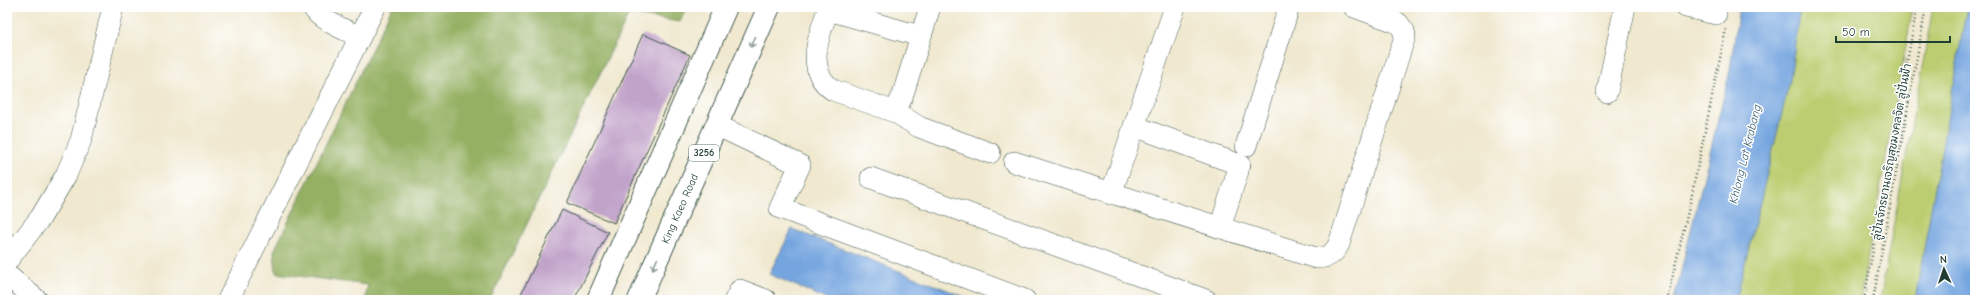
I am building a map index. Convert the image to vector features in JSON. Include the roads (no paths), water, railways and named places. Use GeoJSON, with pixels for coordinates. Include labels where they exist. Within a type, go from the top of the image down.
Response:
{"type":"FeatureCollection","features":[{"type":"Feature","properties":{"kind":"main road"},"geometry":{"type":"LineString","coordinates":[[598,300],[726,7]]}},
{"type":"Feature","properties":{"kind":"main road","name":"King Kaeo Road"},"geometry":{"type":"LineString","coordinates":[[639,300],[769,7]]}},
{"type":"Feature","properties":{"kind":"street"},"geometry":{"type":"LineString","coordinates":[[7,261],[42,217],[66,175],[78,147],[113,7]]}},
{"type":"Feature","properties":{"kind":"street"},"geometry":{"type":"LineString","coordinates":[[313,7],[315,11],[328,21],[360,37]]}},
{"type":"Feature","properties":{"kind":"street"},"geometry":{"type":"LineString","coordinates":[[228,300],[374,7]]}},
{"type":"Feature","properties":{"kind":"street"},"geometry":{"type":"LineString","coordinates":[[617,257],[717,7]]}},
{"type":"Feature","properties":{"kind":"street"},"geometry":{"type":"LineString","coordinates":[[895,112],[902,97],[930,7]]}},
{"type":"Feature","properties":{"kind":"street"},"geometry":{"type":"LineString","coordinates":[[1111,194],[1175,7]]}},
{"type":"Feature","properties":{"kind":"street"},"geometry":{"type":"LineString","coordinates":[[1220,228],[1289,7]]}},
{"type":"Feature","properties":{"kind":"street"},"geometry":{"type":"LineString","coordinates":[[1014,162],[1316,258],[1324,258],[1332,255],[1337,248],[1405,36],[1404,31],[1398,23],[1354,7]]}},
{"type":"Feature","properties":{"kind":"street"},"geometry":{"type":"LineString","coordinates":[[1607,92],[1625,7]]}},
{"type":"Feature","properties":{"kind":"street"},"geometry":{"type":"LineString","coordinates":[[1686,7],[1716,14]]}},
{"type":"Feature","properties":{"kind":"street"},"geometry":{"type":"LineString","coordinates":[[920,36],[828,9],[817,46],[816,69],[827,86],[833,90],[895,112],[919,128],[990,153]]}},
{"type":"Feature","properties":{"kind":"street"},"geometry":{"type":"LineString","coordinates":[[716,126],[800,165],[780,208],[1025,300]]}},
{"type":"Feature","properties":{"kind":"street"},"geometry":{"type":"LineString","coordinates":[[1134,126],[1242,161]]}},
{"type":"Feature","properties":{"kind":"street"},"geometry":{"type":"LineString","coordinates":[[871,178],[1206,300]]}},
{"type":"Feature","properties":{"kind":"street"},"geometry":{"type":"LineString","coordinates":[[7,275],[37,300]]}},
{"type":"Feature","properties":{"kind":"street"},"geometry":{"type":"LineString","coordinates":[[735,300],[740,290],[766,300]]}},
{"type":"Feature","properties":{"kind":"water","name":"Khlong Lat Krabang"},"geometry":{"type":"Polygon","coordinates":[[[1739,7],[1800,7],[1790,80],[1736,300],[1674,300],[1730,70],[1739,7]]]}},
{"type":"Feature","properties":{"kind":"water"},"geometry":{"type":"Polygon","coordinates":[[[1967,7],[1975,7],[1975,300],[1915,300],[1967,7]]]}},
{"type":"Feature","properties":{"kind":"water"},"geometry":{"type":"Polygon","coordinates":[[[792,229],[973,300],[828,300],[769,274],[792,229]]]}}]}
